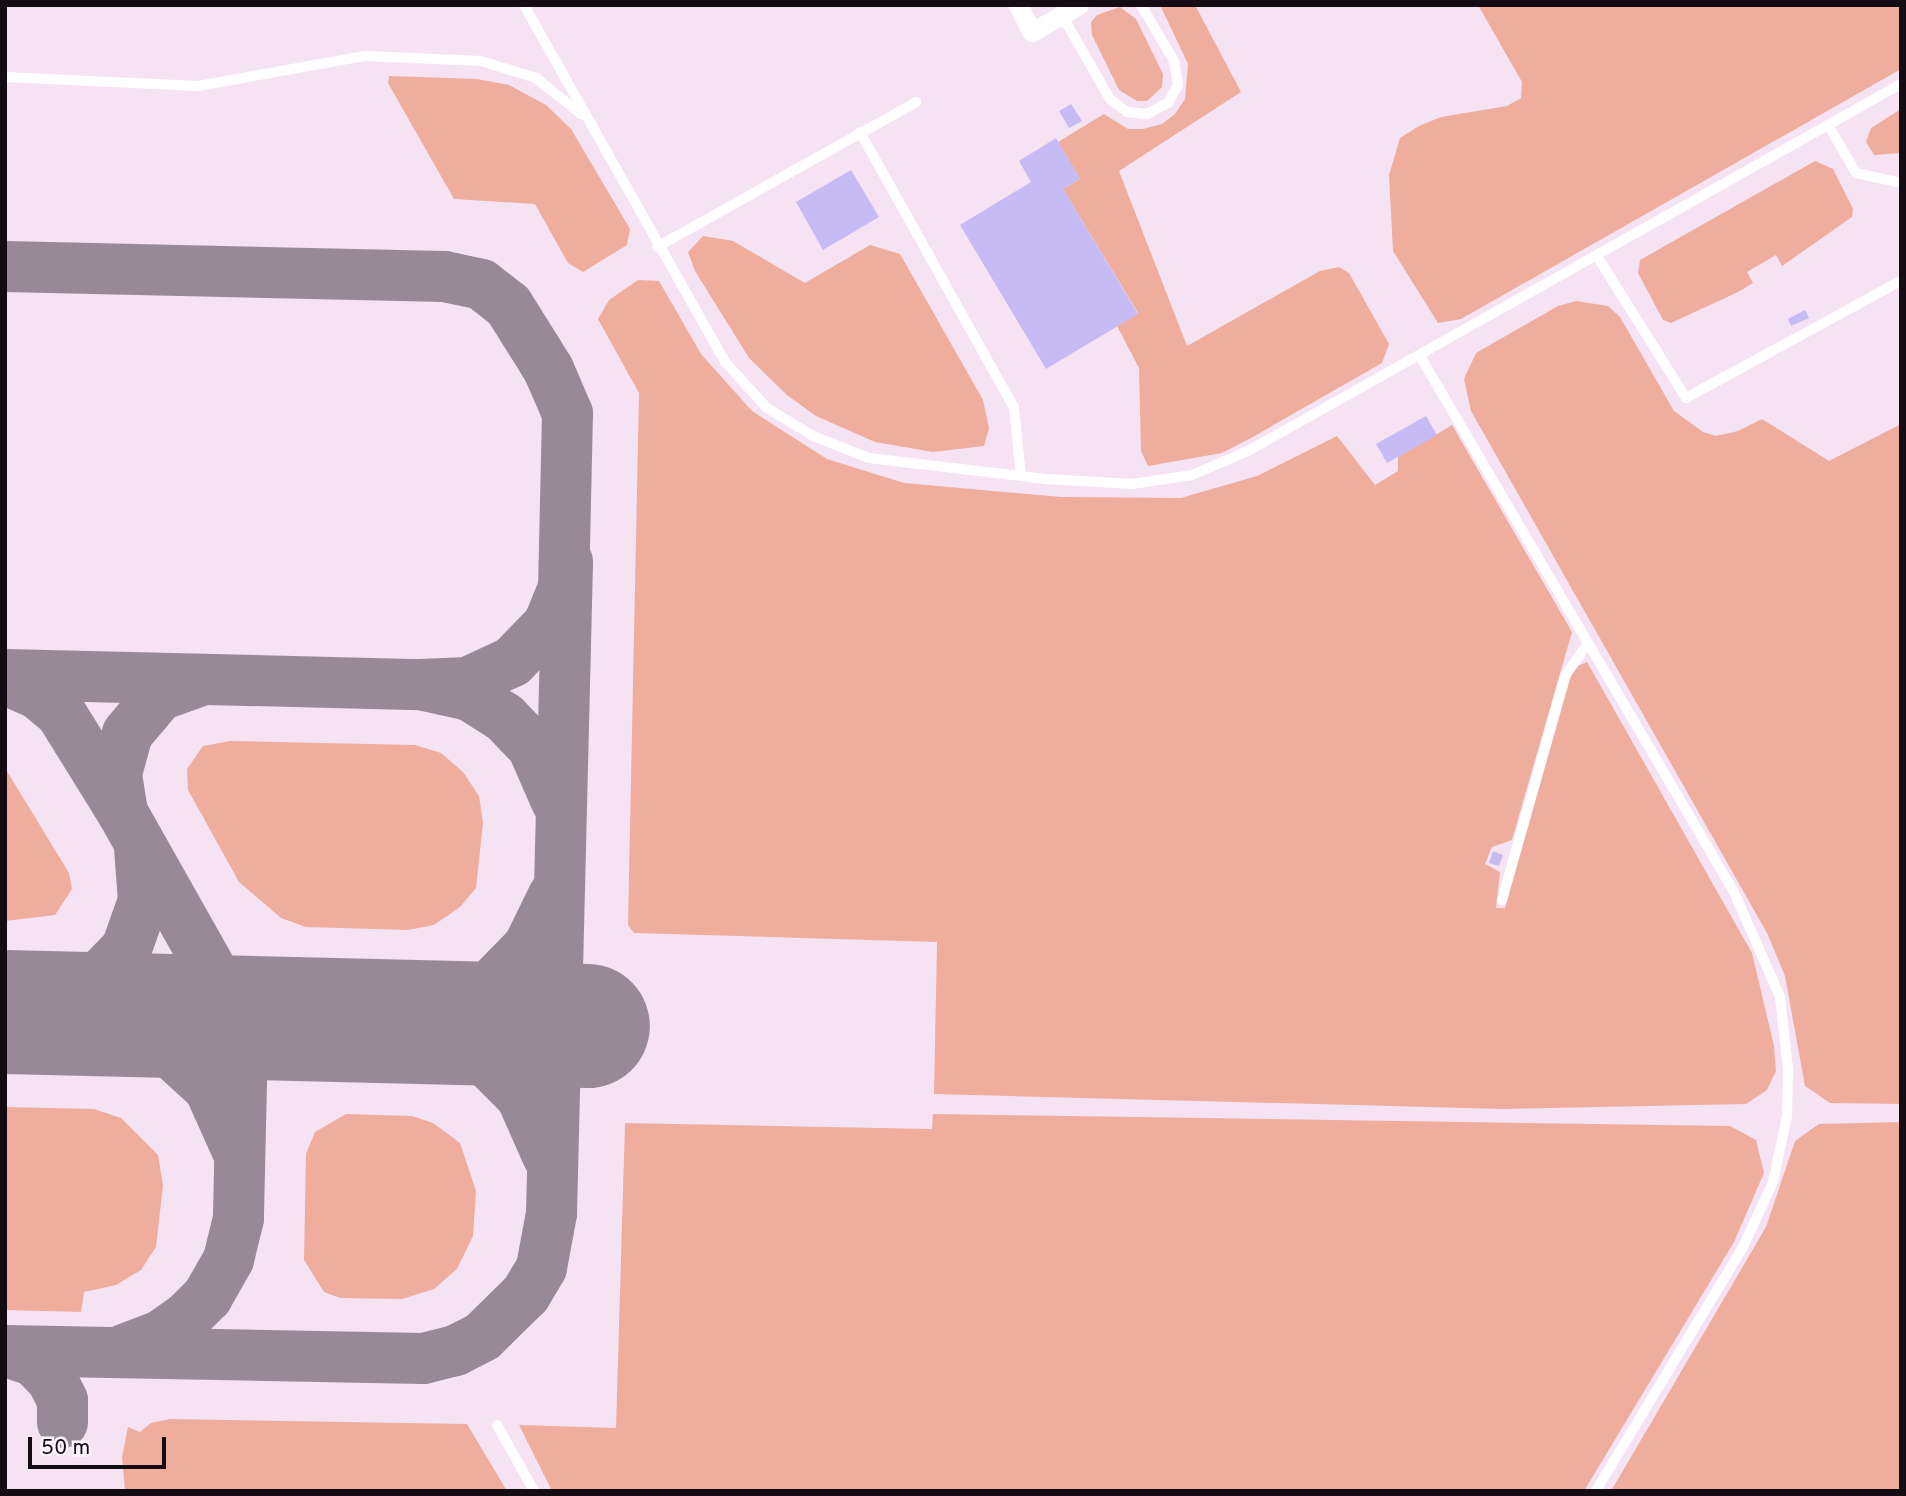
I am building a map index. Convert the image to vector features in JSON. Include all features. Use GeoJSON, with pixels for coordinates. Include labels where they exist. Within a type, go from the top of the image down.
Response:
{"type":"FeatureCollection","features":[{"type":"Feature","properties":{"kind":"street"},"geometry":{"type":"LineString","coordinates":[[1018,5],[1032,32],[1070,10]]}},
{"type":"Feature","properties":{"kind":"lane"},"geometry":{"type":"LineString","coordinates":[[524,5],[657,247],[726,363],[767,408],[813,436],[869,458],[1021,476],[1132,484],[1192,475],[1248,451],[1901,84]]}},
{"type":"Feature","properties":{"kind":"lane"},"geometry":{"type":"LineString","coordinates":[[1070,10],[1110,99],[1127,112],[1147,114],[1168,103],[1178,85],[1174,61],[1141,5]]}},
{"type":"Feature","properties":{"kind":"lane"},"geometry":{"type":"LineString","coordinates":[[5,77],[198,86],[365,56],[481,61],[536,78],[588,122]]}},
{"type":"Feature","properties":{"kind":"lane"},"geometry":{"type":"LineString","coordinates":[[657,247],[916,102]]}},
{"type":"Feature","properties":{"kind":"lane"},"geometry":{"type":"LineString","coordinates":[[1828,125],[1856,173],[1901,183]]}},
{"type":"Feature","properties":{"kind":"lane"},"geometry":{"type":"LineString","coordinates":[[860,132],[992,362],[1014,407],[1021,476]]}},
{"type":"Feature","properties":{"kind":"lane"},"geometry":{"type":"LineString","coordinates":[[1597,256],[1686,398],[1901,281]]}},
{"type":"Feature","properties":{"kind":"lane"},"geometry":{"type":"LineString","coordinates":[[1420,356],[1761,947],[1780,997],[1788,1069],[1787,1116],[1773,1182],[1743,1247],[1596,1491]]}},
{"type":"Feature","properties":{"kind":"lane"},"geometry":{"type":"LineString","coordinates":[[1502,900],[1565,676],[1588,643]]}},
{"type":"Feature","properties":{"kind":"lane"},"geometry":{"type":"LineString","coordinates":[[497,1425],[534,1491]]}},
{"type":"Feature","properties":{"kind":"shaded area"},"geometry":{"type":"Polygon","coordinates":[[[1160,5],[1195,5],[1241,92],[1119,171],[1187,346],[1320,271],[1339,267],[1349,273],[1389,344],[1382,363],[1222,453],[1148,466],[1141,451],[1139,368],[1117,326],[1138,313],[1063,189],[1080,179],[1058,142],[1104,114],[1128,129],[1143,129],[1162,124],[1175,114],[1185,99],[1188,64],[1160,5]]]}},
{"type":"Feature","properties":{"kind":"shaded area"},"geometry":{"type":"Polygon","coordinates":[[[1478,5],[1901,5],[1901,69],[1461,319],[1438,323],[1393,251],[1389,175],[1400,138],[1419,126],[1441,117],[1507,106],[1521,98],[1522,82],[1478,5]]]}},
{"type":"Feature","properties":{"kind":"shaded area"},"geometry":{"type":"Polygon","coordinates":[[[1120,7],[1136,19],[1163,74],[1162,87],[1147,101],[1137,101],[1119,90],[1092,35],[1091,22],[1097,15],[1120,7]]]}},
{"type":"Feature","properties":{"kind":"shaded area"},"geometry":{"type":"Polygon","coordinates":[[[389,76],[477,79],[509,85],[546,105],[571,129],[630,229],[627,245],[583,272],[568,263],[535,204],[454,199],[388,83],[389,76]]]}},
{"type":"Feature","properties":{"kind":"shaded area"},"geometry":{"type":"Polygon","coordinates":[[[1901,109],[1901,153],[1874,155],[1866,142],[1871,128],[1901,109]]]}},
{"type":"Feature","properties":{"kind":"shaded area"},"geometry":{"type":"Polygon","coordinates":[[[1815,161],[1833,169],[1853,209],[1852,217],[1782,266],[1776,255],[1747,272],[1753,283],[1738,292],[1671,323],[1663,320],[1638,273],[1640,260],[1815,161]]]}},
{"type":"Feature","properties":{"kind":"shaded area"},"geometry":{"type":"Polygon","coordinates":[[[703,236],[733,241],[805,283],[870,245],[900,254],[983,400],[989,428],[984,446],[933,452],[875,442],[816,416],[787,395],[749,358],[695,271],[688,252],[703,236]]]}},
{"type":"Feature","properties":{"kind":"shaded area"},"geometry":{"type":"Polygon","coordinates":[[[638,280],[659,281],[701,354],[752,411],[827,459],[904,483],[1061,497],[1181,498],[1257,476],[1337,436],[1375,485],[1398,471],[1398,457],[1452,425],[1572,632],[1512,840],[1492,847],[1485,864],[1500,872],[1496,908],[1505,908],[1571,676],[1575,667],[1587,662],[1752,953],[1774,1046],[1776,1071],[1767,1090],[1746,1104],[1503,1109],[934,1094],[937,942],[634,933],[628,925],[639,393],[598,319],[609,300],[638,280]]]}},
{"type":"Feature","properties":{"kind":"shaded area"},"geometry":{"type":"Polygon","coordinates":[[[1576,301],[1608,306],[1620,317],[1674,411],[1703,432],[1716,436],[1738,431],[1762,419],[1829,461],[1901,424],[1901,1104],[1830,1103],[1805,1086],[1785,976],[1767,933],[1471,411],[1464,379],[1476,353],[1558,306],[1576,301]]]}},
{"type":"Feature","properties":{"kind":"shaded area"},"geometry":{"type":"Polygon","coordinates":[[[230,741],[415,745],[441,753],[463,772],[479,796],[483,823],[476,888],[460,907],[434,925],[408,930],[306,927],[281,918],[239,882],[188,790],[187,769],[203,746],[230,741]]]}},
{"type":"Feature","properties":{"kind":"shaded area"},"geometry":{"type":"Polygon","coordinates":[[[5,768],[69,873],[72,889],[55,915],[5,921],[5,768]]]}},
{"type":"Feature","properties":{"kind":"shaded area"},"geometry":{"type":"Polygon","coordinates":[[[5,1107],[94,1109],[121,1118],[158,1155],[163,1185],[156,1247],[141,1270],[116,1285],[84,1292],[81,1312],[5,1310],[5,1107]]]}},
{"type":"Feature","properties":{"kind":"shaded area"},"geometry":{"type":"Polygon","coordinates":[[[346,1114],[412,1116],[433,1123],[460,1143],[476,1191],[473,1236],[457,1269],[434,1289],[402,1299],[340,1298],[324,1292],[304,1260],[306,1154],[315,1132],[346,1114]]]}},
{"type":"Feature","properties":{"kind":"shaded area"},"geometry":{"type":"Polygon","coordinates":[[[933,1114],[1730,1126],[1756,1140],[1764,1173],[1734,1242],[1584,1491],[552,1491],[519,1425],[616,1428],[625,1123],[932,1129],[933,1114]]]}},
{"type":"Feature","properties":{"kind":"shaded area"},"geometry":{"type":"Polygon","coordinates":[[[1901,1122],[1901,1491],[1611,1491],[1766,1227],[1795,1141],[1819,1124],[1901,1122]]]}},
{"type":"Feature","properties":{"kind":"shaded area"},"geometry":{"type":"Polygon","coordinates":[[[170,1419],[467,1424],[507,1491],[125,1491],[122,1457],[128,1427],[140,1432],[151,1423],[170,1419]]]}},
{"type":"Feature","properties":{"kind":"building"},"geometry":{"type":"Polygon","coordinates":[[[1071,104],[1082,121],[1069,128],[1059,111],[1071,104]]]}},
{"type":"Feature","properties":{"kind":"building"},"geometry":{"type":"Polygon","coordinates":[[[1056,138],[1080,179],[1063,189],[1138,314],[1046,369],[960,225],[1031,182],[1019,161],[1056,138]]]}},
{"type":"Feature","properties":{"kind":"building"},"geometry":{"type":"Polygon","coordinates":[[[851,170],[879,217],[823,250],[796,202],[851,170]]]}},
{"type":"Feature","properties":{"kind":"building"},"geometry":{"type":"Polygon","coordinates":[[[1805,310],[1809,318],[1791,326],[1788,319],[1805,310]]]}},
{"type":"Feature","properties":{"kind":"building"},"geometry":{"type":"Polygon","coordinates":[[[1426,416],[1437,435],[1387,463],[1376,444],[1426,416]]]}},
{"type":"Feature","properties":{"kind":"building"},"geometry":{"type":"Polygon","coordinates":[[[1493,851],[1503,855],[1499,866],[1489,863],[1493,851]]]}},
{"type":"Feature","properties":{"kind":"taxiway"},"geometry":{"type":"LineString","coordinates":[[5,266],[444,276],[481,284],[508,305],[548,369],[567,413],[563,587],[548,624],[512,661],[467,682],[420,684],[469,695],[504,717],[532,746],[556,801]]}},
{"type":"Feature","properties":{"kind":"taxiway"},"geometry":{"type":"LineString","coordinates":[[5,1350],[423,1358],[455,1350],[482,1336],[525,1294],[541,1267],[551,1213],[567,561]]}},
{"type":"Feature","properties":{"kind":"taxiway"},"geometry":{"type":"LineString","coordinates":[[5,674],[420,684]]}},
{"type":"Feature","properties":{"kind":"taxiway"},"geometry":{"type":"LineString","coordinates":[[5,679],[37,693],[60,712],[122,812],[116,773],[127,733],[159,695],[201,680]]}},
{"type":"Feature","properties":{"kind":"taxiway"},"geometry":{"type":"LineString","coordinates":[[122,812],[219,984],[237,1041],[241,1082],[238,1218],[228,1259],[207,1296],[186,1317],[160,1335],[123,1349]]}},
{"type":"Feature","properties":{"kind":"taxiway"},"geometry":{"type":"LineString","coordinates":[[29,1008],[58,1002],[87,988],[126,948],[143,900],[139,848]]}},
{"type":"Feature","properties":{"kind":"taxiway"},"geometry":{"type":"LineString","coordinates":[[547,1155],[521,1096],[484,1059],[440,1032],[370,1021],[446,1007],[489,986],[528,946],[553,895]]}},
{"type":"Feature","properties":{"kind":"taxiway"},"geometry":{"type":"LineString","coordinates":[[5,1015],[103,1022],[160,1043],[209,1088],[236,1148]]}},
{"type":"Feature","properties":{"kind":"taxiway"},"geometry":{"type":"LineString","coordinates":[[5,1351],[33,1360],[52,1380],[62,1400],[62,1422]]}},
{"type":"Feature","properties":{"kind":"runway"},"geometry":{"type":"LineString","coordinates":[[5,1012],[588,1026]]}}]}
